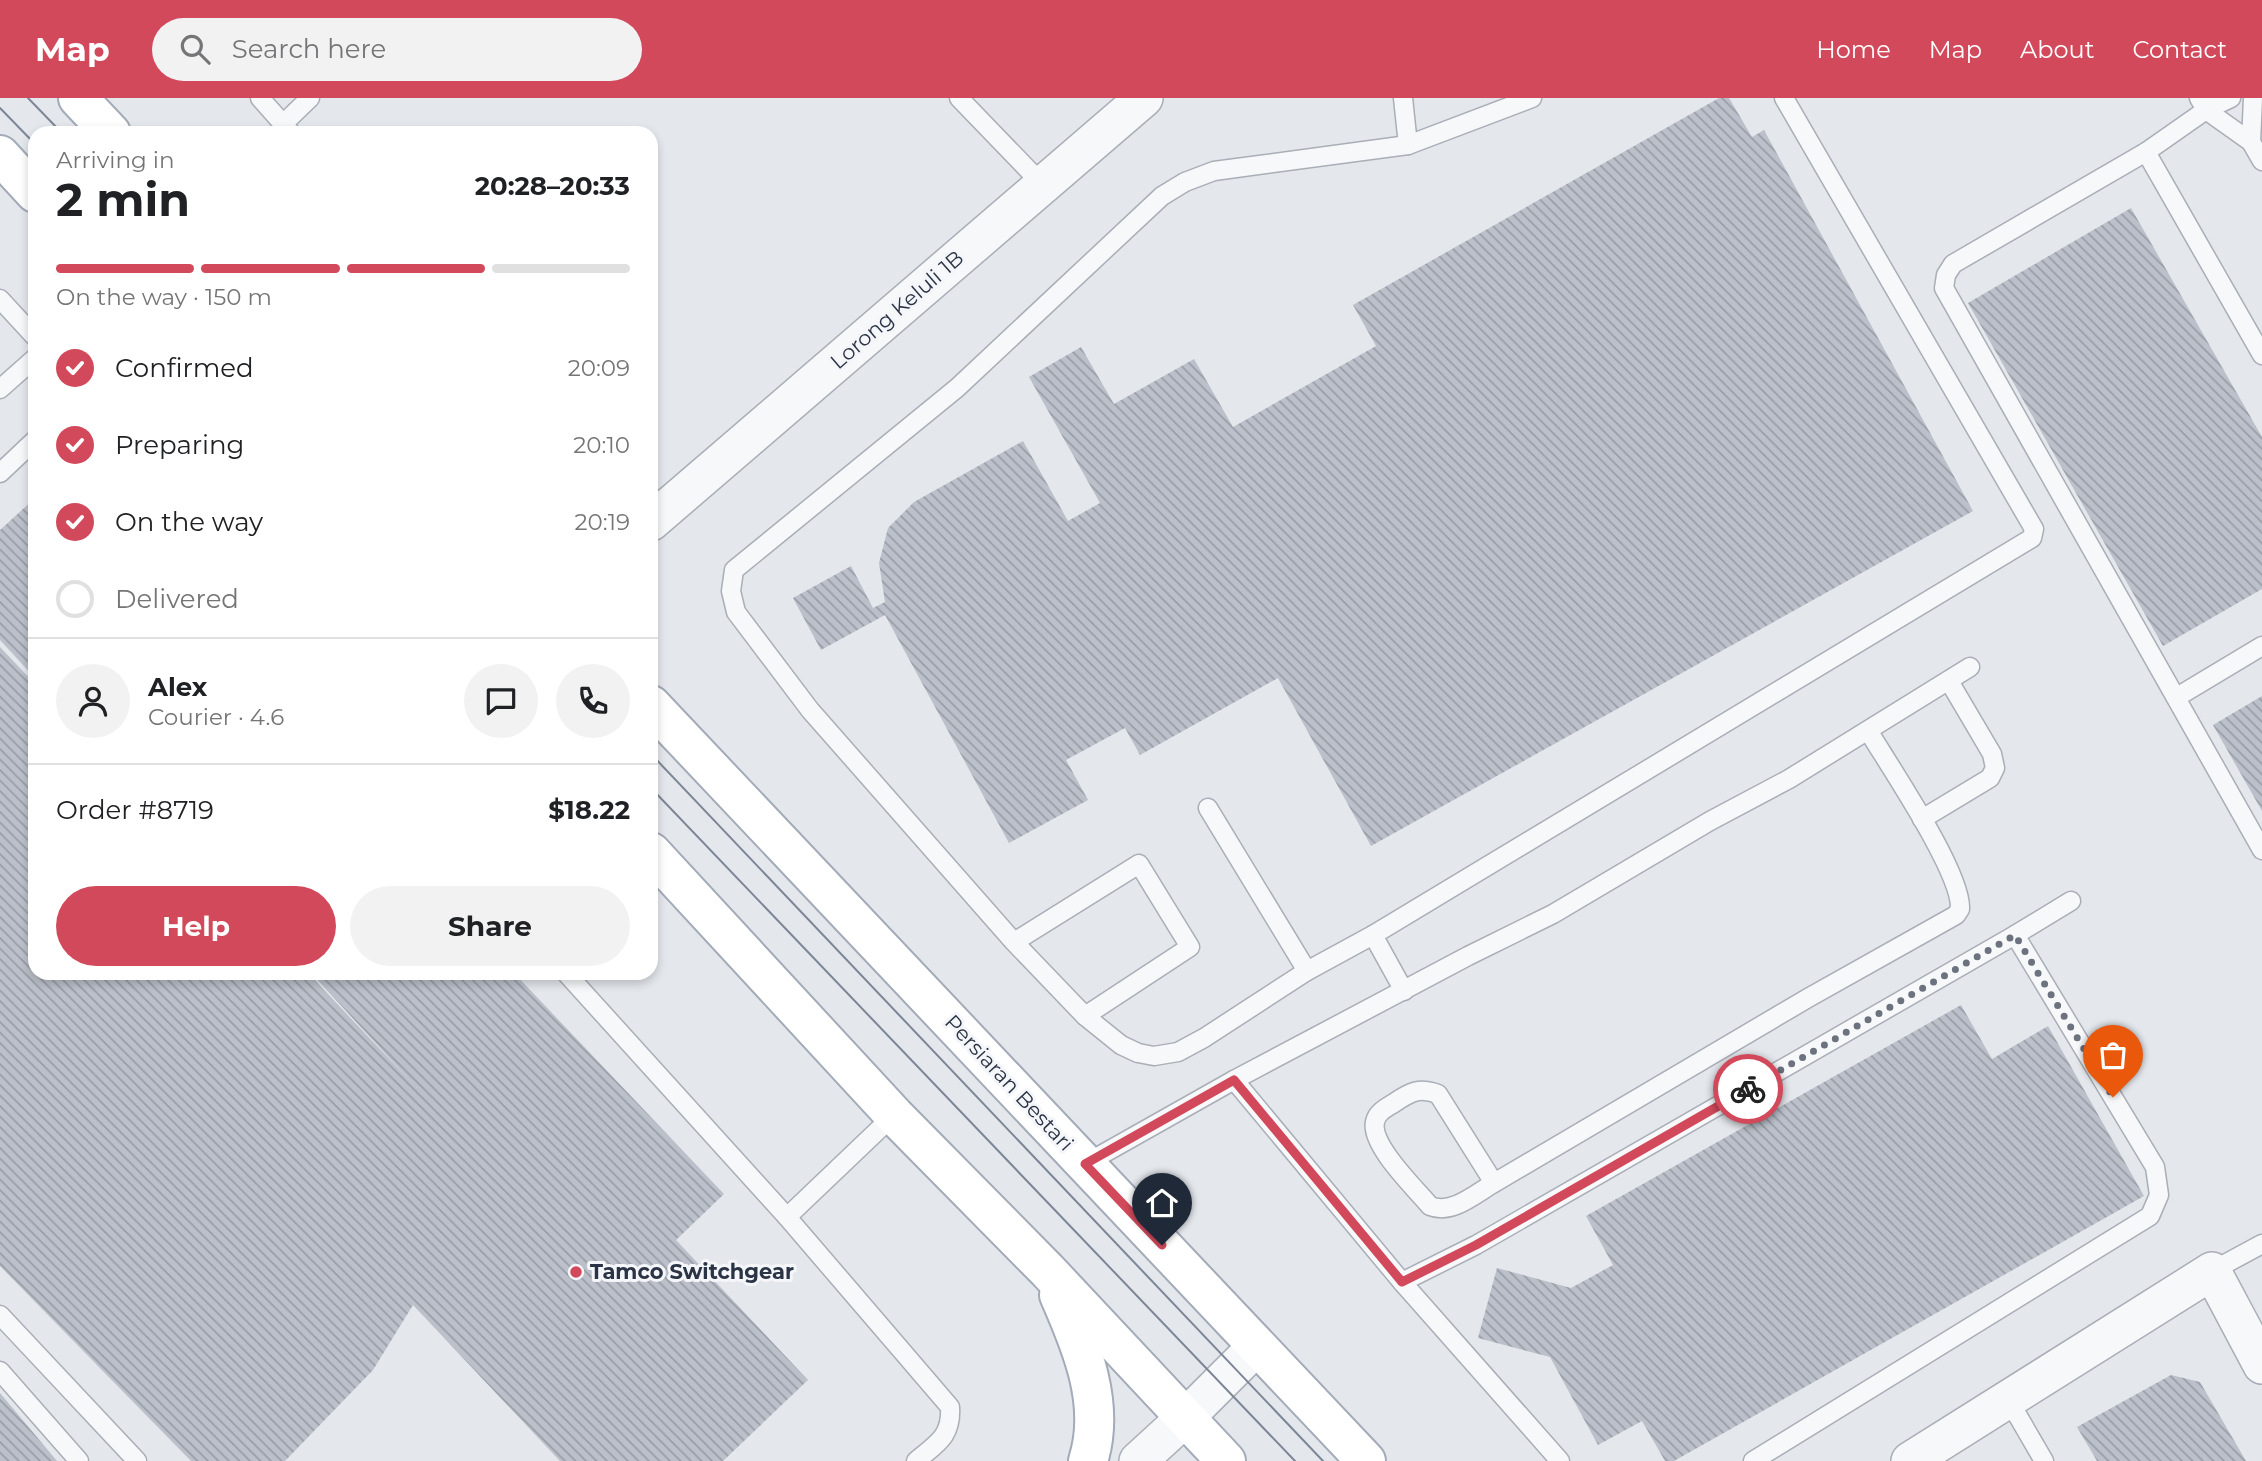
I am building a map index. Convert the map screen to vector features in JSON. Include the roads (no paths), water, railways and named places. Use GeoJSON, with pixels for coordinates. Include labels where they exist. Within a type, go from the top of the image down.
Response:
{"type":"FeatureCollection","features":[{"type":"Feature","properties":{"kind":"main road"},"geometry":{"type":"LineString","coordinates":[[78,98],[104,126]]}},
{"type":"Feature","properties":{"kind":"main road"},"geometry":{"type":"LineString","coordinates":[[0,155],[28,185]]}},
{"type":"Feature","properties":{"kind":"main road","name":"Persiaran Bestari"},"geometry":{"type":"LineString","coordinates":[[658,712],[1366,1461]]}},
{"type":"Feature","properties":{"kind":"main road"},"geometry":{"type":"LineString","coordinates":[[658,860],[894,1115],[1047,1270],[1226,1461]]}},
{"type":"Feature","properties":{"kind":"main road"},"geometry":{"type":"LineString","coordinates":[[1047,1270],[1076,1332],[1093,1389],[1094,1441],[1088,1461]]}},
{"type":"Feature","properties":{"kind":"street","name":"Lorong Keluli 1B"},"geometry":{"type":"LineString","coordinates":[[658,516],[1144,98]]}},
{"type":"Feature","properties":{"kind":"street"},"geometry":{"type":"LineString","coordinates":[[1910,1461],[2212,1271],[2262,1365]]}},
{"type":"Feature","properties":{"kind":"street"},"geometry":{"type":"LineString","coordinates":[[1138,1461],[1257,1346]]}},
{"type":"Feature","properties":{"kind":"lane"},"geometry":{"type":"LineString","coordinates":[[260,98],[285,126]]}},
{"type":"Feature","properties":{"kind":"lane"},"geometry":{"type":"LineString","coordinates":[[289,126],[310,98]]}},
{"type":"Feature","properties":{"kind":"lane"},"geometry":{"type":"LineString","coordinates":[[959,98],[1042,184]]}},
{"type":"Feature","properties":{"kind":"lane"},"geometry":{"type":"LineString","coordinates":[[1403,98],[1408,145]]}},
{"type":"Feature","properties":{"kind":"lane"},"geometry":{"type":"LineString","coordinates":[[1532,98],[1408,145],[1214,171],[1185,182],[1162,196],[957,388],[734,570],[731,591],[736,612],[810,710],[1014,942],[1085,1016],[1121,1045],[1154,1056],[1178,1052],[1204,1038],[1307,971],[2032,538],[2034,529],[1784,98]]}},
{"type":"Feature","properties":{"kind":"lane"},"geometry":{"type":"LineString","coordinates":[[2231,98],[2202,104],[2146,152],[1954,264],[1946,275],[1944,288],[2262,850]]}},
{"type":"Feature","properties":{"kind":"lane"},"geometry":{"type":"LineString","coordinates":[[2251,142],[2253,98]]}},
{"type":"Feature","properties":{"kind":"lane"},"geometry":{"type":"LineString","coordinates":[[2202,104],[2251,142],[2262,161]]}},
{"type":"Feature","properties":{"kind":"lane"},"geometry":{"type":"LineString","coordinates":[[2146,152],[2262,355]]}},
{"type":"Feature","properties":{"kind":"lane"},"geometry":{"type":"LineString","coordinates":[[0,299],[28,329]]}},
{"type":"Feature","properties":{"kind":"lane"},"geometry":{"type":"LineString","coordinates":[[0,389],[28,364]]}},
{"type":"Feature","properties":{"kind":"lane"},"geometry":{"type":"LineString","coordinates":[[0,473],[28,447]]}},
{"type":"Feature","properties":{"kind":"lane"},"geometry":{"type":"LineString","coordinates":[[2177,697],[2262,646]]}},
{"type":"Feature","properties":{"kind":"lane"},"geometry":{"type":"LineString","coordinates":[[1085,1164],[1234,1080],[1553,914],[1710,821],[1869,732],[1970,667]]}},
{"type":"Feature","properties":{"kind":"lane"},"geometry":{"type":"LineString","coordinates":[[1922,819],[1990,778],[1995,768],[1992,754],[1948,681]]}},
{"type":"Feature","properties":{"kind":"lane"},"geometry":{"type":"LineString","coordinates":[[1494,1183],[1438,1094],[1413,1090],[1379,1113],[1375,1121],[1377,1139],[1430,1206],[1439,1210],[1450,1209],[1808,998],[1955,915],[1960,909],[1957,888],[1922,819],[1869,732]]}},
{"type":"Feature","properties":{"kind":"lane"},"geometry":{"type":"LineString","coordinates":[[1208,808],[1307,971]]}},
{"type":"Feature","properties":{"kind":"lane"},"geometry":{"type":"LineString","coordinates":[[1014,942],[1139,864],[1190,947],[1085,1016]]}},
{"type":"Feature","properties":{"kind":"lane"},"geometry":{"type":"LineString","coordinates":[[1402,1282],[1476,1245],[2071,901]]}},
{"type":"Feature","properties":{"kind":"lane"},"geometry":{"type":"LineString","coordinates":[[1373,934],[1404,991]]}},
{"type":"Feature","properties":{"kind":"lane"},"geometry":{"type":"LineString","coordinates":[[1753,1461],[2150,1216],[2159,1195],[2155,1167],[2015,935]]}},
{"type":"Feature","properties":{"kind":"lane"},"geometry":{"type":"LineString","coordinates":[[572,980],[787,1217],[950,1408],[951,1422],[945,1436],[916,1461]]}},
{"type":"Feature","properties":{"kind":"lane"},"geometry":{"type":"LineString","coordinates":[[1234,1080],[1402,1282],[1560,1461]]}},
{"type":"Feature","properties":{"kind":"lane"},"geometry":{"type":"LineString","coordinates":[[787,1217],[894,1115]]}},
{"type":"Feature","properties":{"kind":"lane"},"geometry":{"type":"LineString","coordinates":[[2212,1271],[2262,1244]]}},
{"type":"Feature","properties":{"kind":"lane"},"geometry":{"type":"LineString","coordinates":[[0,1315],[137,1461]]}},
{"type":"Feature","properties":{"kind":"lane"},"geometry":{"type":"LineString","coordinates":[[0,1371],[79,1461]]}},
{"type":"Feature","properties":{"kind":"lane"},"geometry":{"type":"LineString","coordinates":[[2008,1399],[2044,1461]]}},
{"type":"Feature","properties":{"kind":"tram line"},"geometry":{"type":"LineString","coordinates":[[28,98],[55,126]]}},
{"type":"Feature","properties":{"kind":"tram line"},"geometry":{"type":"LineString","coordinates":[[0,108],[28,137]]}},
{"type":"Feature","properties":{"kind":"tram line"},"geometry":{"type":"LineString","coordinates":[[658,761],[1323,1461]]}},
{"type":"Feature","properties":{"kind":"tram line"},"geometry":{"type":"LineString","coordinates":[[658,795],[1295,1461]]}},
{"type":"Feature","properties":{"kind":"place","name":"Tamco Switchgear"},"geometry":{"type":"Point","coordinates":[576,1272]}}]}
